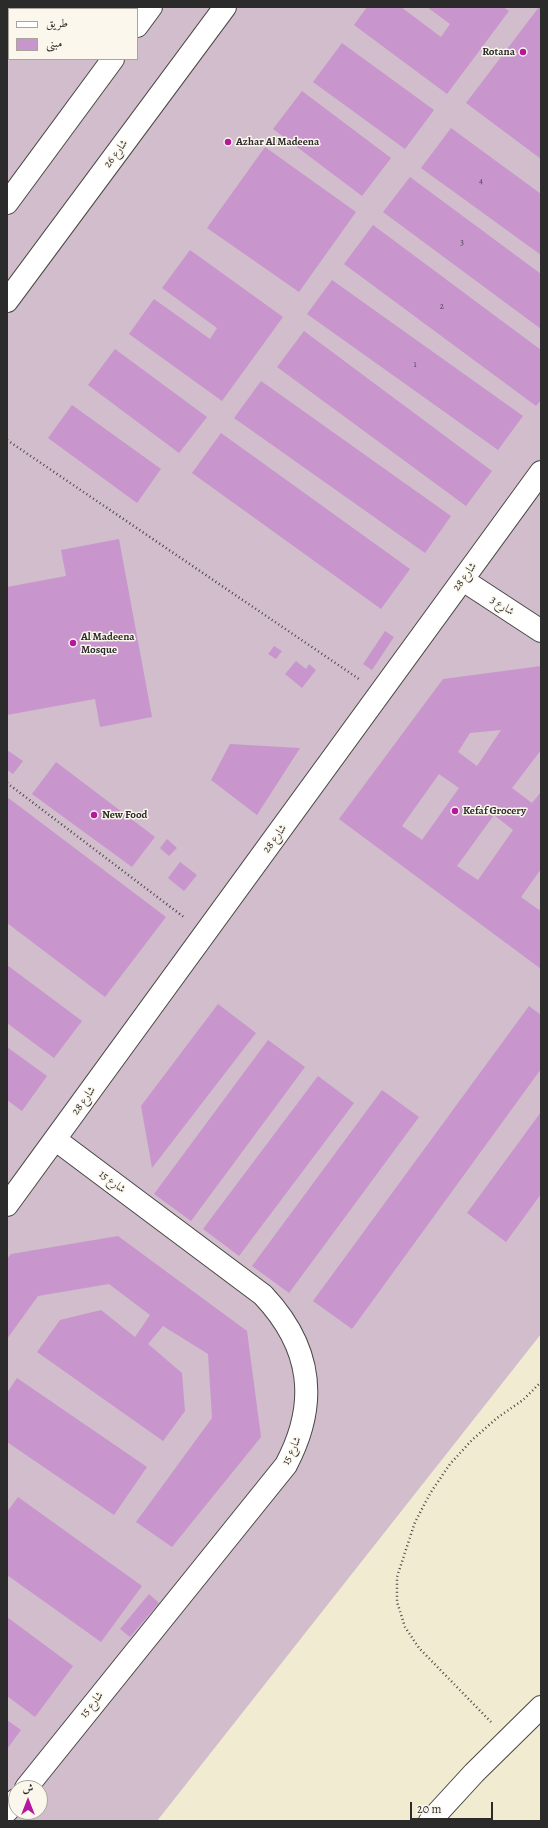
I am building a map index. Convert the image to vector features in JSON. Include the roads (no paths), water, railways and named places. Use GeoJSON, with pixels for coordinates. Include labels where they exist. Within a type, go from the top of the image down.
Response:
{"type":"FeatureCollection","features":[{"type":"Feature","properties":{"kind":"street"},"geometry":{"type":"LineString","coordinates":[[138,25],[151,7]]}},
{"type":"Feature","properties":{"kind":"street","name":"شارع 26"},"geometry":{"type":"LineString","coordinates":[[7,301],[225,7]]}},
{"type":"Feature","properties":{"kind":"street"},"geometry":{"type":"LineString","coordinates":[[7,203],[112,60]]}},
{"type":"Feature","properties":{"kind":"street","name":"شارع 28"},"geometry":{"type":"LineString","coordinates":[[7,1205],[56,1140],[541,472]]}},
{"type":"Feature","properties":{"kind":"street","name":"شارع 3"},"geometry":{"type":"LineString","coordinates":[[463,580],[541,631]]}},
{"type":"Feature","properties":{"kind":"street","name":"شارع 15"},"geometry":{"type":"LineString","coordinates":[[32,1780],[286,1465],[302,1428],[306,1407],[307,1386],[302,1360],[290,1327],[278,1310],[263,1295],[56,1140]]}},
{"type":"Feature","properties":{"kind":"street"},"geometry":{"type":"LineString","coordinates":[[430,1821],[508,1739],[541,1707]]}},
{"type":"Feature","properties":{"kind":"place","name":"Rotana"},"geometry":{"type":"Point","coordinates":[523,52]}},
{"type":"Feature","properties":{"kind":"place","name":"Azhar Al Madeena"},"geometry":{"type":"Point","coordinates":[228,142]}},
{"type":"Feature","properties":{"kind":"place","name":"Al Madeena Mosque"},"geometry":{"type":"Point","coordinates":[73,643]}},
{"type":"Feature","properties":{"kind":"place","name":"Kefaf Grocery"},"geometry":{"type":"Point","coordinates":[455,811]}},
{"type":"Feature","properties":{"kind":"place","name":"New Food"},"geometry":{"type":"Point","coordinates":[94,815]}}]}
